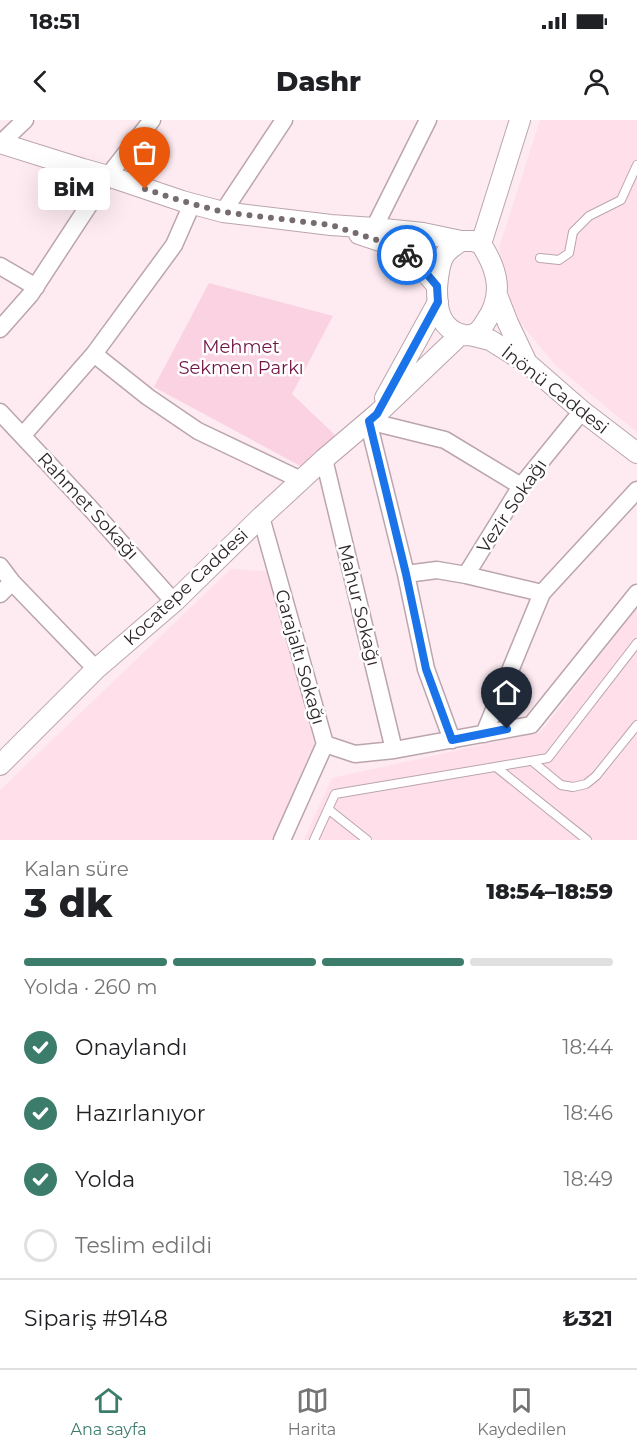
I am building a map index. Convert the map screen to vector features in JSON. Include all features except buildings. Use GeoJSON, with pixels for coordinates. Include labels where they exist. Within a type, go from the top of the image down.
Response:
{"type":"FeatureCollection","features":[{"type":"Feature","properties":{"kind":"street"},"geometry":{"type":"LineString","coordinates":[[0,143],[25,120]]}},
{"type":"Feature","properties":{"kind":"street"},"geometry":{"type":"LineString","coordinates":[[0,329],[30,296],[108,176],[152,120]]}},
{"type":"Feature","properties":{"kind":"street"},"geometry":{"type":"LineString","coordinates":[[223,212],[284,120]]}},
{"type":"Feature","properties":{"kind":"street"},"geometry":{"type":"LineString","coordinates":[[374,228],[428,120]]}},
{"type":"Feature","properties":{"kind":"street"},"geometry":{"type":"LineString","coordinates":[[481,244],[520,120]]}},
{"type":"Feature","properties":{"kind":"street"},"geometry":{"type":"LineString","coordinates":[[0,143],[223,212],[423,233],[481,244],[489,256],[496,278],[497,295],[493,312],[482,328],[465,335]]}},
{"type":"Feature","properties":{"kind":"street"},"geometry":{"type":"LineString","coordinates":[[23,435],[93,354],[174,245],[192,204]]}},
{"type":"Feature","properties":{"kind":"street","name":"İnönü Caddesi"},"geometry":{"type":"LineString","coordinates":[[331,225],[395,246],[416,261],[437,294],[438,310],[443,322],[453,331],[490,340],[526,363],[582,411],[637,453]]}},
{"type":"Feature","properties":{"kind":"street"},"geometry":{"type":"LineString","coordinates":[[437,294],[441,263],[447,252],[461,241]]}},
{"type":"Feature","properties":{"kind":"street"},"geometry":{"type":"LineString","coordinates":[[0,266],[36,287]]}},
{"type":"Feature","properties":{"kind":"street","name":"Kocatepe Caddesi"},"geometry":{"type":"LineString","coordinates":[[373,417],[437,294]]}},
{"type":"Feature","properties":{"kind":"street"},"geometry":{"type":"LineString","coordinates":[[497,295],[526,363]]}},
{"type":"Feature","properties":{"kind":"street","name":"Kocatepe Caddesi"},"geometry":{"type":"LineString","coordinates":[[0,765],[96,669],[174,602],[324,459],[465,335]]}},
{"type":"Feature","properties":{"kind":"street"},"geometry":{"type":"LineString","coordinates":[[93,354],[148,397],[198,431],[301,480]]}},
{"type":"Feature","properties":{"kind":"street","name":"Vezir Sokağı"},"geometry":{"type":"LineString","coordinates":[[466,575],[521,486],[582,411]]}},
{"type":"Feature","properties":{"kind":"street","name":"Rahmet Sokağı"},"geometry":{"type":"LineString","coordinates":[[0,412],[174,602]]}},
{"type":"Feature","properties":{"kind":"street"},"geometry":{"type":"LineString","coordinates":[[452,740],[426,669],[373,417],[445,440],[521,486]]}},
{"type":"Feature","properties":{"kind":"street","name":"Mahur Sokağı"},"geometry":{"type":"LineString","coordinates":[[324,459],[394,750]]}},
{"type":"Feature","properties":{"kind":"street"},"geometry":{"type":"LineString","coordinates":[[484,734],[542,593],[637,490]]}},
{"type":"Feature","properties":{"kind":"street","name":"Garajaltı Sokağı"},"geometry":{"type":"LineString","coordinates":[[261,517],[325,744],[355,754],[394,750],[531,725],[637,593]]}},
{"type":"Feature","properties":{"kind":"street"},"geometry":{"type":"LineString","coordinates":[[0,566],[12,582],[96,669]]}},
{"type":"Feature","properties":{"kind":"street"},"geometry":{"type":"LineString","coordinates":[[406,574],[437,570],[542,593]]}},
{"type":"Feature","properties":{"kind":"street"},"geometry":{"type":"LineString","coordinates":[[0,594],[12,582]]}},
{"type":"Feature","properties":{"kind":"street"},"geometry":{"type":"LineString","coordinates":[[282,840],[325,744]]}},
{"type":"Feature","properties":{"kind":"lane"},"geometry":{"type":"LineString","coordinates":[[540,258],[559,260],[569,253],[573,232],[589,216],[621,200],[637,165]]}},
{"type":"Feature","properties":{"kind":"lane"},"geometry":{"type":"LineString","coordinates":[[314,840],[335,794],[548,758],[637,643]]}},
{"type":"Feature","properties":{"kind":"lane"},"geometry":{"type":"LineString","coordinates":[[531,761],[561,785],[573,787],[586,784],[596,776],[637,725]]}},
{"type":"Feature","properties":{"kind":"lane"},"geometry":{"type":"LineString","coordinates":[[496,767],[587,840]]}},
{"type":"Feature","properties":{"kind":"lane"},"geometry":{"type":"LineString","coordinates":[[328,809],[367,840]]}},
{"type":"Feature","properties":{"kind":"shaded area"},"geometry":{"type":"Polygon","coordinates":[[[540,120],[637,120],[637,432],[556,366],[513,314],[499,248],[540,120]]]}},
{"type":"Feature","properties":{"kind":"shaded area"},"geometry":{"type":"Polygon","coordinates":[[[231,569],[275,572],[316,741],[273,840],[0,840],[0,790],[231,569]]]}},
{"type":"Feature","properties":{"kind":"shaded area"},"geometry":{"type":"Polygon","coordinates":[[[637,607],[637,840],[304,840],[332,778],[541,732],[637,607]]]}},
{"type":"Feature","properties":{"kind":"green space","name":"Mehmet Sekmen Parkı"},"geometry":{"type":"Polygon","coordinates":[[[209,283],[333,316],[292,394],[335,435],[304,468],[154,387],[209,283]]]}},
{"type":"Feature","properties":{"kind":"way so far"},"geometry":{"type":"LineString","coordinates":[[145,189],[223,212],[331,225],[395,246],[407,255]]}},
{"type":"Feature","properties":{"kind":"place","name":"BİM"},"geometry":{"type":"Point","coordinates":[145,189]}},
{"type":"Feature","properties":{"kind":"route"},"geometry":{"type":"LineString","coordinates":[[407,255],[416,261],[437,286],[438,302],[377,414],[369,421],[426,669],[452,740],[507,729]]}}]}
